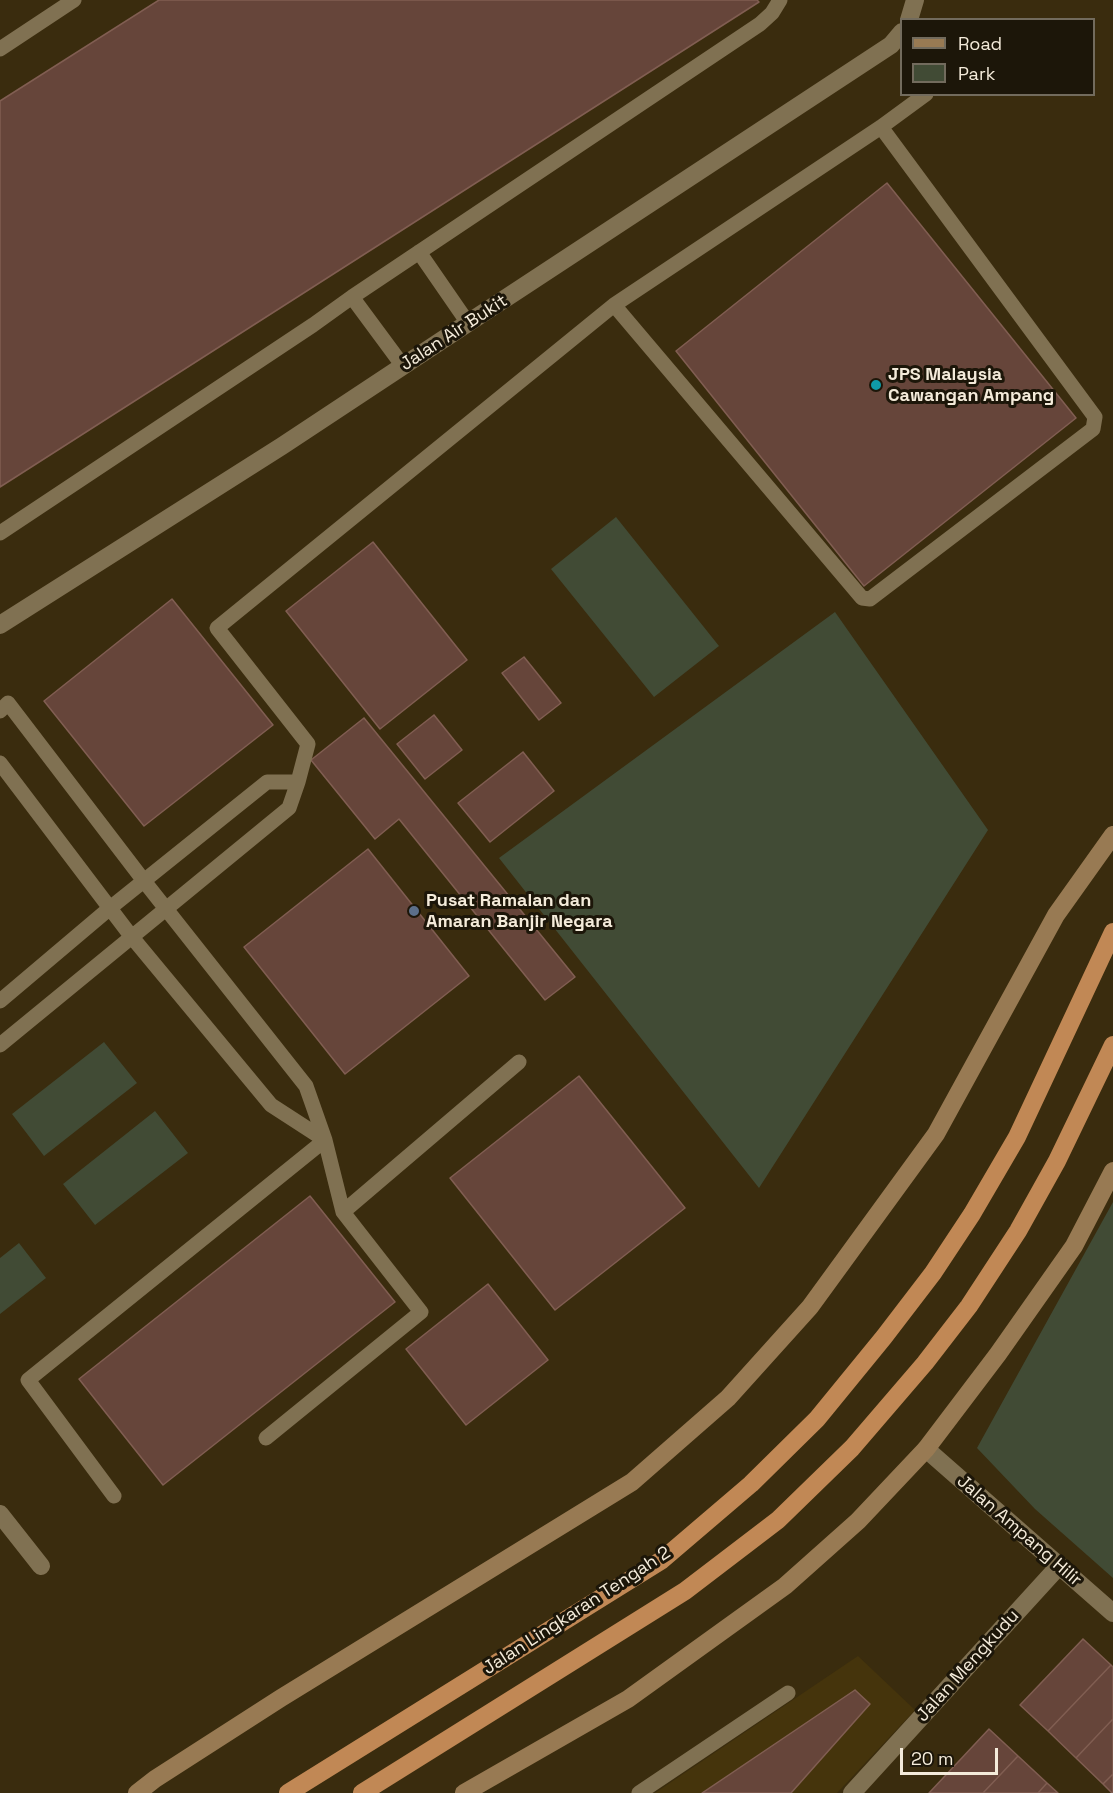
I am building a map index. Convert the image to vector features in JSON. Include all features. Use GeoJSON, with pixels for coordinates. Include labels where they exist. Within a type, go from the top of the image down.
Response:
{"type":"FeatureCollection","features":[{"type":"Feature","properties":{"kind":"highway","name":"Jalan Lingkaran Tengah 2"},"geometry":{"type":"LineString","coordinates":[[288,1793],[662,1560],[759,1476],[817,1419],[933,1274],[1017,1137],[1113,932]]}},
{"type":"Feature","properties":{"kind":"highway"},"geometry":{"type":"LineString","coordinates":[[362,1793],[685,1592],[778,1520],[852,1448],[925,1363],[969,1306],[1000,1259],[1057,1161],[1113,1045]]}},
{"type":"Feature","properties":{"kind":"main road"},"geometry":{"type":"LineString","coordinates":[[137,1793],[281,1698],[632,1482],[728,1398],[810,1307],[936,1134],[1056,915],[1113,835]]}},
{"type":"Feature","properties":{"kind":"main road"},"geometry":{"type":"LineString","coordinates":[[464,1793],[628,1699],[785,1586],[858,1521],[926,1449],[998,1353],[1074,1246],[1113,1171]]}},
{"type":"Feature","properties":{"kind":"street"},"geometry":{"type":"LineString","coordinates":[[910,18],[915,0]]}},
{"type":"Feature","properties":{"kind":"street","name":"Jalan Air Bukit"},"geometry":{"type":"LineString","coordinates":[[0,625],[282,446],[891,45],[900,34]]}},
{"type":"Feature","properties":{"kind":"street","name":"Jalan Ampang Hilir"},"geometry":{"type":"LineString","coordinates":[[926,1449],[1113,1613]]}},
{"type":"Feature","properties":{"kind":"street"},"geometry":{"type":"LineString","coordinates":[[0,1514],[41,1566]]}},
{"type":"Feature","properties":{"kind":"street","name":"Jalan Mengkudu"},"geometry":{"type":"LineString","coordinates":[[852,1793],[1059,1566]]}},
{"type":"Feature","properties":{"kind":"lane"},"geometry":{"type":"LineString","coordinates":[[0,49],[74,0]]}},
{"type":"Feature","properties":{"kind":"lane"},"geometry":{"type":"LineString","coordinates":[[0,533],[760,24],[772,13],[780,0]]}},
{"type":"Feature","properties":{"kind":"lane"},"geometry":{"type":"LineString","coordinates":[[0,1044],[289,808],[308,744],[217,628],[614,305],[881,127],[923,96]]}},
{"type":"Feature","properties":{"kind":"lane"},"geometry":{"type":"LineString","coordinates":[[614,305],[862,598],[870,599],[1093,429],[1095,417],[881,127]]}},
{"type":"Feature","properties":{"kind":"lane"},"geometry":{"type":"LineString","coordinates":[[419,252],[468,323]]}},
{"type":"Feature","properties":{"kind":"lane"},"geometry":{"type":"LineString","coordinates":[[352,297],[403,366]]}},
{"type":"Feature","properties":{"kind":"lane"},"geometry":{"type":"LineString","coordinates":[[0,711],[8,704],[306,1086],[325,1140],[343,1212],[421,1312],[266,1438]]}},
{"type":"Feature","properties":{"kind":"lane"},"geometry":{"type":"LineString","coordinates":[[0,763],[132,936],[272,1105],[325,1140]]}},
{"type":"Feature","properties":{"kind":"lane"},"geometry":{"type":"LineString","coordinates":[[0,1000],[267,782],[298,782]]}},
{"type":"Feature","properties":{"kind":"lane"},"geometry":{"type":"LineString","coordinates":[[343,1212],[519,1062]]}},
{"type":"Feature","properties":{"kind":"lane"},"geometry":{"type":"LineString","coordinates":[[114,1496],[28,1380],[325,1140]]}},
{"type":"Feature","properties":{"kind":"lane"},"geometry":{"type":"LineString","coordinates":[[639,1793],[788,1693]]}},
{"type":"Feature","properties":{"kind":"shaded area"},"geometry":{"type":"Polygon","coordinates":[[[858,1656],[915,1710],[837,1793],[655,1793],[858,1656]]]}},
{"type":"Feature","properties":{"kind":"green space"},"geometry":{"type":"Polygon","coordinates":[[[616,517],[719,646],[654,697],[551,569],[616,517]]]}},
{"type":"Feature","properties":{"kind":"green space"},"geometry":{"type":"Polygon","coordinates":[[[835,612],[988,830],[759,1188],[499,858],[835,612]]]}},
{"type":"Feature","properties":{"kind":"green space"},"geometry":{"type":"Polygon","coordinates":[[[104,1042],[137,1083],[44,1156],[12,1114],[104,1042]]]}},
{"type":"Feature","properties":{"kind":"green space"},"geometry":{"type":"Polygon","coordinates":[[[155,1111],[188,1153],[95,1225],[63,1184],[155,1111]]]}},
{"type":"Feature","properties":{"kind":"green space"},"geometry":{"type":"Polygon","coordinates":[[[1113,1202],[1113,1578],[1035,1509],[977,1448],[1113,1202]]]}},
{"type":"Feature","properties":{"kind":"green space"},"geometry":{"type":"Polygon","coordinates":[[[19,1243],[46,1278],[0,1314],[0,1258],[19,1243]]]}},
{"type":"Feature","properties":{"kind":"building"},"geometry":{"type":"Polygon","coordinates":[[[159,0],[757,0],[759,2],[0,487],[0,101],[159,0]]]}},
{"type":"Feature","properties":{"kind":"building","name":"JPS Malaysia Cawangan Ampang"},"geometry":{"type":"Polygon","coordinates":[[[887,183],[1076,418],[864,586],[676,351],[887,183]]]}},
{"type":"Feature","properties":{"kind":"building"},"geometry":{"type":"Polygon","coordinates":[[[373,542],[467,660],[380,729],[286,611],[373,542]]]}},
{"type":"Feature","properties":{"kind":"building"},"geometry":{"type":"Polygon","coordinates":[[[172,599],[273,725],[144,826],[44,701],[172,599]]]}},
{"type":"Feature","properties":{"kind":"building"},"geometry":{"type":"Polygon","coordinates":[[[524,657],[561,703],[539,720],[502,673],[524,657]]]}},
{"type":"Feature","properties":{"kind":"building"},"geometry":{"type":"Polygon","coordinates":[[[434,715],[462,750],[425,779],[397,744],[434,715]]]}},
{"type":"Feature","properties":{"kind":"building"},"geometry":{"type":"Polygon","coordinates":[[[364,718],[575,977],[545,1000],[399,819],[375,839],[311,760],[364,718]]]}},
{"type":"Feature","properties":{"kind":"building"},"geometry":{"type":"Polygon","coordinates":[[[523,752],[554,791],[490,842],[458,803],[523,752]]]}},
{"type":"Feature","properties":{"kind":"building"},"geometry":{"type":"Polygon","coordinates":[[[368,849],[469,976],[345,1074],[244,947],[368,849]]]}},
{"type":"Feature","properties":{"kind":"building"},"geometry":{"type":"Polygon","coordinates":[[[579,1076],[685,1208],[555,1310],[450,1178],[579,1076]]]}},
{"type":"Feature","properties":{"kind":"building"},"geometry":{"type":"Polygon","coordinates":[[[310,1196],[395,1302],[163,1485],[79,1379],[310,1196]]]}},
{"type":"Feature","properties":{"kind":"building"},"geometry":{"type":"Polygon","coordinates":[[[488,1284],[548,1360],[466,1425],[406,1349],[488,1284]]]}},
{"type":"Feature","properties":{"kind":"building"},"geometry":{"type":"Polygon","coordinates":[[[1083,1639],[1111,1665],[1048,1731],[1020,1705],[1083,1639]]]}},
{"type":"Feature","properties":{"kind":"building"},"geometry":{"type":"Polygon","coordinates":[[[1111,1665],[1113,1667],[1113,1719],[1076,1758],[1048,1731],[1111,1665]]]}},
{"type":"Feature","properties":{"kind":"building"},"geometry":{"type":"Polygon","coordinates":[[[855,1690],[870,1704],[791,1793],[702,1793],[855,1690]]]}},
{"type":"Feature","properties":{"kind":"building"},"geometry":{"type":"Polygon","coordinates":[[[1113,1719],[1113,1774],[1103,1784],[1076,1758],[1113,1719]]]}},
{"type":"Feature","properties":{"kind":"building"},"geometry":{"type":"Polygon","coordinates":[[[989,1729],[1018,1756],[983,1793],[929,1793],[989,1729]]]}},
{"type":"Feature","properties":{"kind":"building"},"geometry":{"type":"Polygon","coordinates":[[[1018,1756],[1047,1783],[1038,1793],[983,1793],[1018,1756]]]}},
{"type":"Feature","properties":{"kind":"building"},"geometry":{"type":"Polygon","coordinates":[[[1113,1774],[1113,1793],[1112,1793],[1103,1784],[1113,1774]]]}},
{"type":"Feature","properties":{"kind":"building"},"geometry":{"type":"Polygon","coordinates":[[[1047,1783],[1058,1793],[1038,1793],[1047,1783]]]}},
{"type":"Feature","properties":{"kind":"place","name":"JPS Malaysia Cawangan Ampang"},"geometry":{"type":"Point","coordinates":[876,385]}},
{"type":"Feature","properties":{"kind":"place","name":"Pusat Ramalan dan Amaran Banjir Negara"},"geometry":{"type":"Point","coordinates":[414,911]}}]}
